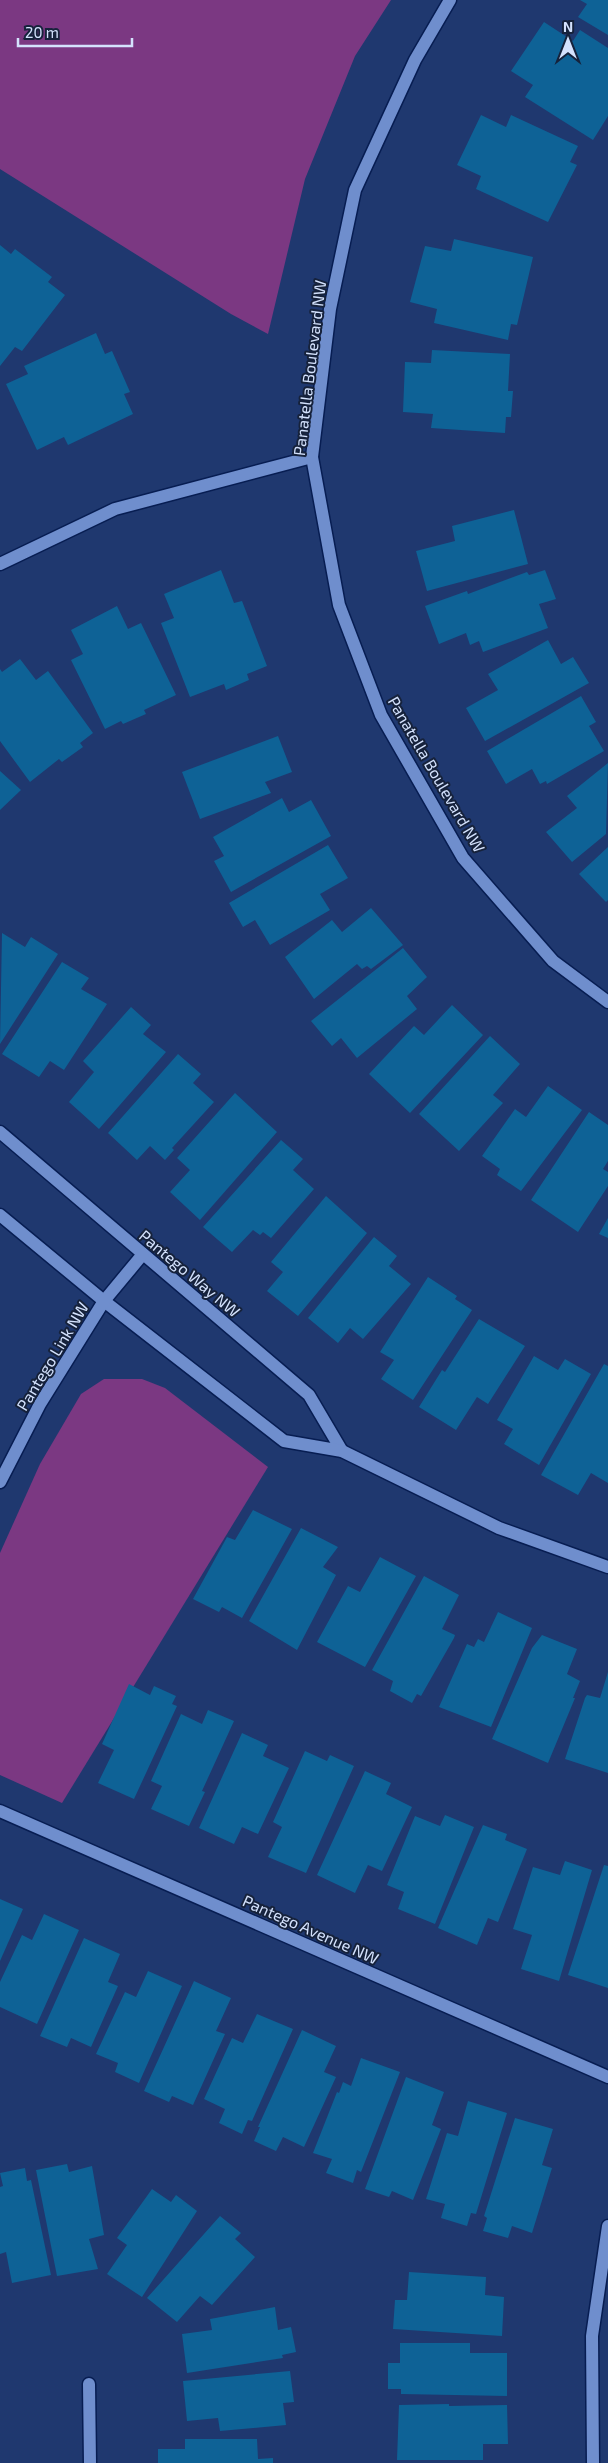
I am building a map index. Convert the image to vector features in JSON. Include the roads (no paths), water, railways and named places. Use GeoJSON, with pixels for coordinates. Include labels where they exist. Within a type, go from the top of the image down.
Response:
{"type":"FeatureCollection","features":[{"type":"Feature","properties":{"kind":"street","name":"Panatella Boulevard NW"},"geometry":{"type":"LineString","coordinates":[[450,0],[415,60],[355,190],[330,310],[312,457],[339,605],[381,715],[463,858],[553,961],[608,1002]]}},
{"type":"Feature","properties":{"kind":"street"},"geometry":{"type":"LineString","coordinates":[[0,564],[115,509],[312,457]]}},
{"type":"Feature","properties":{"kind":"street","name":"Pantego Way NW"},"geometry":{"type":"LineString","coordinates":[[0,1132],[309,1395],[342,1451]]}},
{"type":"Feature","properties":{"kind":"street"},"geometry":{"type":"LineString","coordinates":[[0,1215],[104,1301],[284,1441],[342,1451],[499,1528],[608,1567]]}},
{"type":"Feature","properties":{"kind":"street","name":"Pantego Link NW"},"geometry":{"type":"LineString","coordinates":[[0,1482],[40,1404],[104,1301],[143,1254]]}},
{"type":"Feature","properties":{"kind":"street","name":"Pantego Avenue NW"},"geometry":{"type":"LineString","coordinates":[[0,1811],[608,2077]]}},
{"type":"Feature","properties":{"kind":"street"},"geometry":{"type":"LineString","coordinates":[[592,2463],[592,2336],[608,2226]]}},
{"type":"Feature","properties":{"kind":"street"},"geometry":{"type":"LineString","coordinates":[[89,2384],[90,2463]]}}]}
